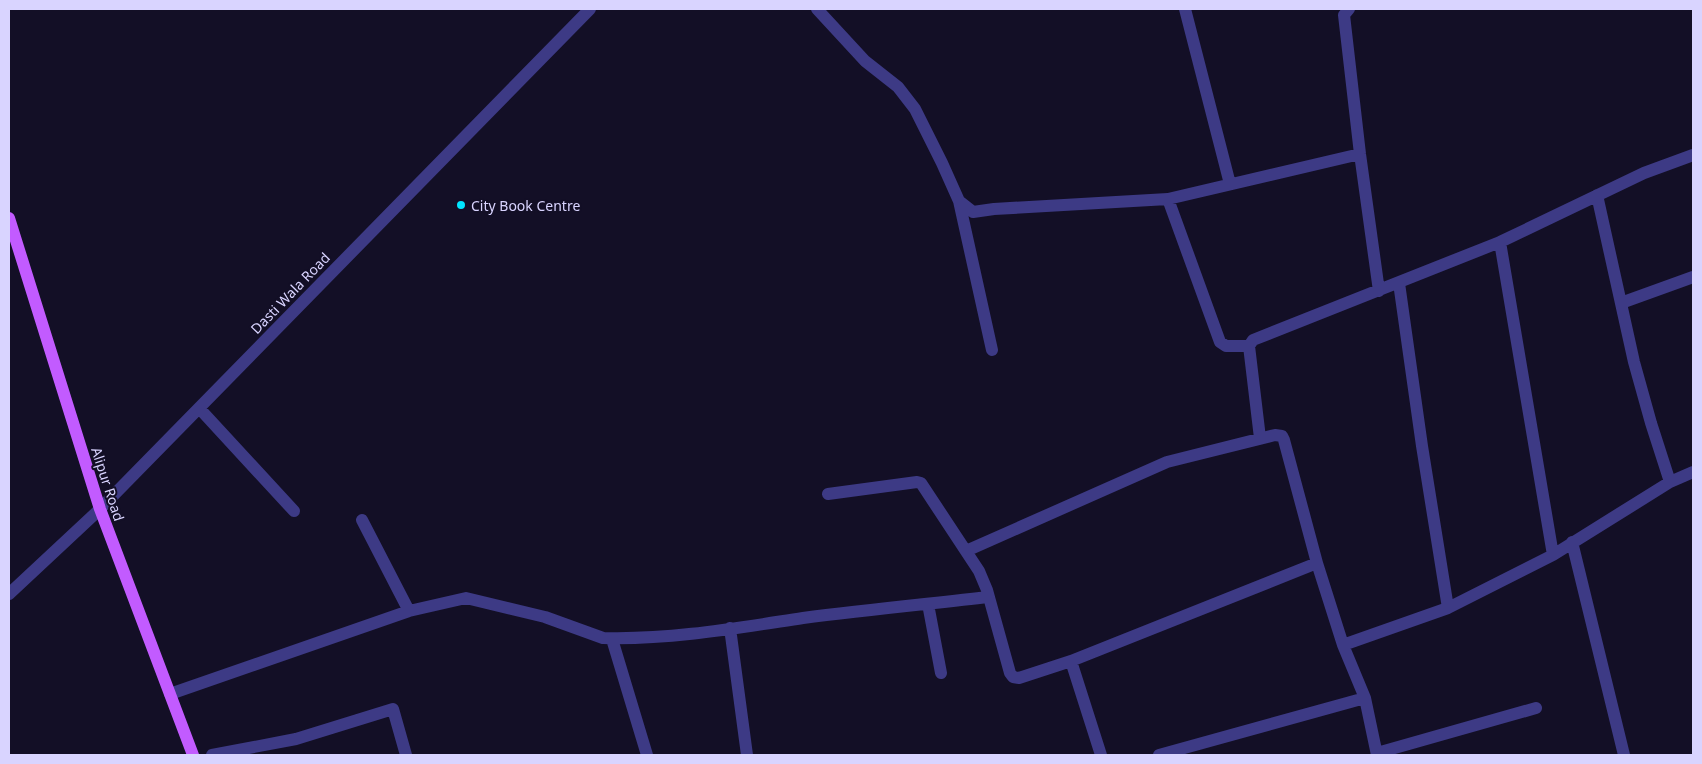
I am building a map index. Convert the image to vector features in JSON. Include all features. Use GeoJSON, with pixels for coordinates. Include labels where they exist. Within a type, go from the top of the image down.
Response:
{"type":"FeatureCollection","features":[{"type":"Feature","properties":{"kind":"main road","name":"Alipur Road"},"geometry":{"type":"LineString","coordinates":[[9,218],[100,508],[193,755]]}},
{"type":"Feature","properties":{"kind":"street","name":"Dasti Wala Road"},"geometry":{"type":"LineString","coordinates":[[9,594],[100,508],[590,9]]}},
{"type":"Feature","properties":{"kind":"street"},"geometry":{"type":"LineString","coordinates":[[817,9],[865,61],[898,87],[915,109],[959,201],[992,350]]}},
{"type":"Feature","properties":{"kind":"street"},"geometry":{"type":"LineString","coordinates":[[1185,9],[1230,184]]}},
{"type":"Feature","properties":{"kind":"street"},"geometry":{"type":"LineString","coordinates":[[1349,9],[1344,15],[1360,154],[1379,291]]}},
{"type":"Feature","properties":{"kind":"street"},"geometry":{"type":"LineString","coordinates":[[959,201],[973,212],[994,209],[1168,199],[1360,154]]}},
{"type":"Feature","properties":{"kind":"street"},"geometry":{"type":"LineString","coordinates":[[1260,438],[1249,346],[1253,340],[1500,242],[1644,172],[1693,155]]}},
{"type":"Feature","properties":{"kind":"street"},"geometry":{"type":"LineString","coordinates":[[1597,195],[1634,362],[1648,414],[1670,482]]}},
{"type":"Feature","properties":{"kind":"street"},"geometry":{"type":"LineString","coordinates":[[1168,199],[1220,342],[1226,346],[1249,346]]}},
{"type":"Feature","properties":{"kind":"street"},"geometry":{"type":"LineString","coordinates":[[1500,242],[1553,555]]}},
{"type":"Feature","properties":{"kind":"street"},"geometry":{"type":"LineString","coordinates":[[1621,303],[1693,277]]}},
{"type":"Feature","properties":{"kind":"street"},"geometry":{"type":"LineString","coordinates":[[1399,283],[1422,446],[1448,608]]}},
{"type":"Feature","properties":{"kind":"street"},"geometry":{"type":"LineString","coordinates":[[199,408],[294,512]]}},
{"type":"Feature","properties":{"kind":"street"},"geometry":{"type":"LineString","coordinates":[[966,551],[1166,462],[1260,438],[1275,435],[1282,436],[1317,563],[1343,645],[1365,698],[1377,754],[1536,708]]}},
{"type":"Feature","properties":{"kind":"street"},"geometry":{"type":"LineString","coordinates":[[1343,645],[1448,608],[1553,555],[1670,482],[1692,475]]}},
{"type":"Feature","properties":{"kind":"street"},"geometry":{"type":"LineString","coordinates":[[828,494],[921,483],[979,571],[989,597],[1010,673],[1013,677],[1019,678],[1071,661],[1317,563]]}},
{"type":"Feature","properties":{"kind":"street"},"geometry":{"type":"LineString","coordinates":[[362,520],[409,611]]}},
{"type":"Feature","properties":{"kind":"street"},"geometry":{"type":"LineString","coordinates":[[1572,542],[1624,755]]}},
{"type":"Feature","properties":{"kind":"street"},"geometry":{"type":"LineString","coordinates":[[170,694],[409,611],[466,598],[546,618],[602,638],[612,639],[656,638],[989,597]]}},
{"type":"Feature","properties":{"kind":"street"},"geometry":{"type":"LineString","coordinates":[[928,604],[941,673]]}},
{"type":"Feature","properties":{"kind":"street"},"geometry":{"type":"LineString","coordinates":[[730,628],[747,755]]}},
{"type":"Feature","properties":{"kind":"street"},"geometry":{"type":"LineString","coordinates":[[612,639],[647,755]]}},
{"type":"Feature","properties":{"kind":"street"},"geometry":{"type":"LineString","coordinates":[[1071,661],[1101,755]]}},
{"type":"Feature","properties":{"kind":"street"},"geometry":{"type":"LineString","coordinates":[[1159,755],[1365,698]]}},
{"type":"Feature","properties":{"kind":"street"},"geometry":{"type":"LineString","coordinates":[[212,755],[296,739],[394,709],[406,755]]}},
{"type":"Feature","properties":{"kind":"place","name":"City Book Centre"},"geometry":{"type":"Point","coordinates":[461,205]}}]}
